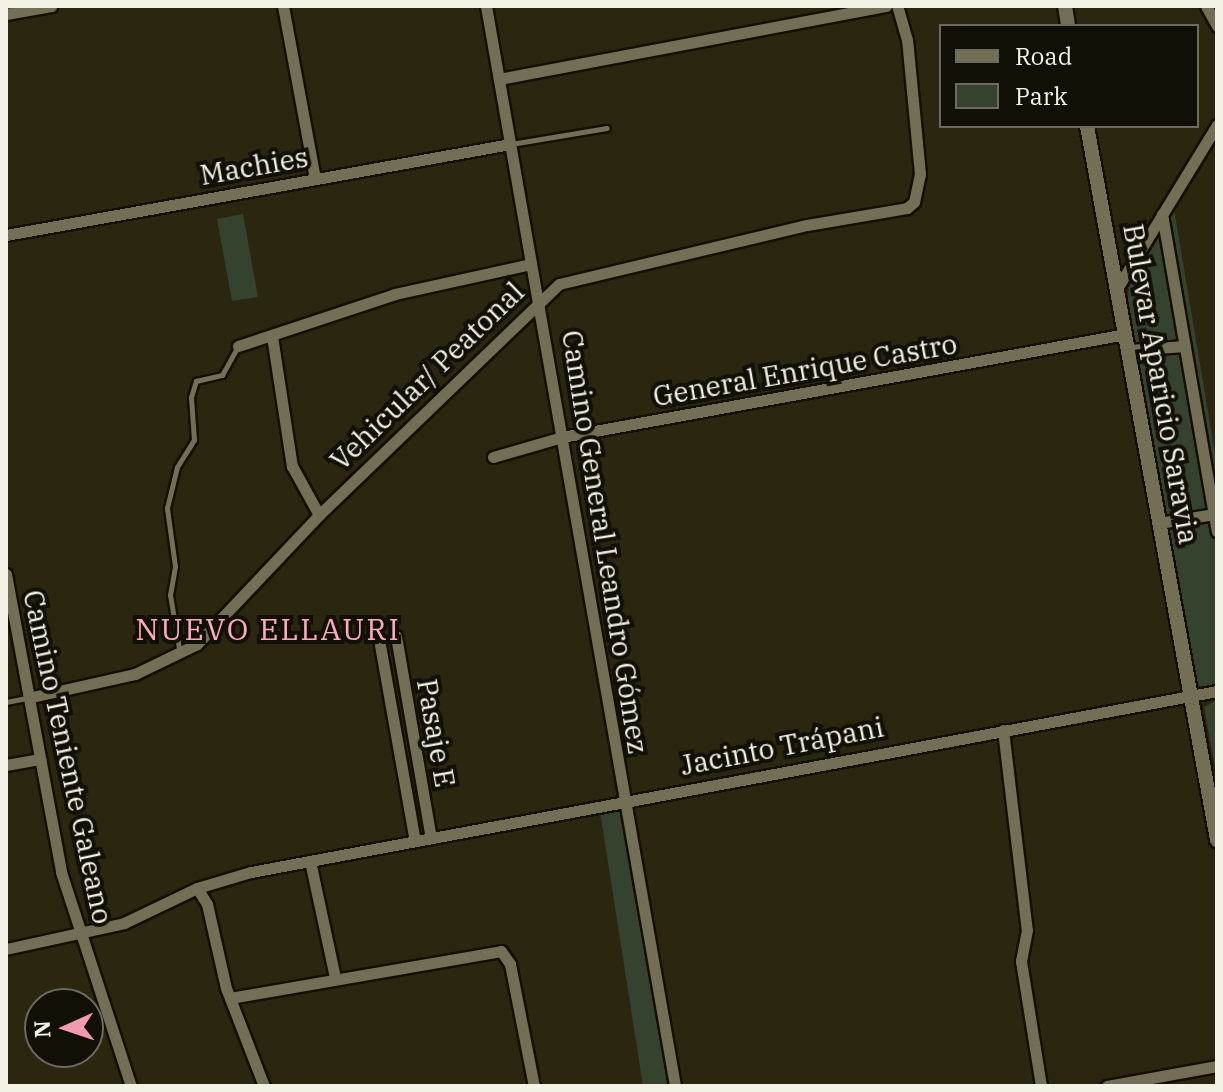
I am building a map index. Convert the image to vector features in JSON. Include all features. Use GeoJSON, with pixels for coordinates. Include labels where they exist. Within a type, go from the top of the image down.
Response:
{"type":"FeatureCollection","features":[{"type":"Feature","properties":{"kind":"street"},"geometry":{"type":"LineString","coordinates":[[6,14],[51,6]]}},
{"type":"Feature","properties":{"kind":"street"},"geometry":{"type":"LineString","coordinates":[[283,6],[315,179]]}},
{"type":"Feature","properties":{"kind":"street","name":"Camino General Leandro Gómez"},"geometry":{"type":"LineString","coordinates":[[486,6],[531,264],[540,298],[623,800],[675,1086]]}},
{"type":"Feature","properties":{"kind":"street"},"geometry":{"type":"LineString","coordinates":[[499,79],[886,6]]}},
{"type":"Feature","properties":{"kind":"street","name":"Vehicular/ Peatonal"},"geometry":{"type":"LineString","coordinates":[[32,697],[135,674],[180,655],[203,638],[319,515],[540,298],[559,284],[807,225],[892,215],[914,202],[919,157],[907,40],[897,6]]}},
{"type":"Feature","properties":{"kind":"street"},"geometry":{"type":"LineString","coordinates":[[1206,6],[1217,26]]}},
{"type":"Feature","properties":{"kind":"street"},"geometry":{"type":"LineString","coordinates":[[1118,287],[1217,125]]}},
{"type":"Feature","properties":{"kind":"street","name":"Bulevar Aparicio Saravia"},"geometry":{"type":"LineString","coordinates":[[1087,128],[1217,840]]}},
{"type":"Feature","properties":{"kind":"street","name":"Machies"},"geometry":{"type":"LineString","coordinates":[[6,235],[510,144]]}},
{"type":"Feature","properties":{"kind":"street","name":"Bulevar Aparicio Saravia"},"geometry":{"type":"LineString","coordinates":[[1162,214],[1217,531]]}},
{"type":"Feature","properties":{"kind":"street","name":"Vehicular/ Peatonal"},"geometry":{"type":"LineString","coordinates":[[238,346],[395,294],[531,264]]}},
{"type":"Feature","properties":{"kind":"street","name":"General Enrique Castro"},"geometry":{"type":"LineString","coordinates":[[493,457],[562,437],[1126,334]]}},
{"type":"Feature","properties":{"kind":"street"},"geometry":{"type":"LineString","coordinates":[[272,336],[292,466],[319,515]]}},
{"type":"Feature","properties":{"kind":"street"},"geometry":{"type":"LineString","coordinates":[[1129,350],[1185,346]]}},
{"type":"Feature","properties":{"kind":"street"},"geometry":{"type":"LineString","coordinates":[[1159,523],[1214,514]]}},
{"type":"Feature","properties":{"kind":"street","name":"Camino Teniente Galeano"},"geometry":{"type":"LineString","coordinates":[[6,574],[8,598],[32,697],[61,872],[78,935],[131,1086]]}},
{"type":"Feature","properties":{"kind":"street","name":"Pasaje E"},"geometry":{"type":"LineString","coordinates":[[396,636],[431,838]]}},
{"type":"Feature","properties":{"kind":"street","name":"Pasaje E"},"geometry":{"type":"LineString","coordinates":[[380,645],[415,841]]}},
{"type":"Feature","properties":{"kind":"street"},"geometry":{"type":"LineString","coordinates":[[386,685],[403,686]]}},
{"type":"Feature","properties":{"kind":"street","name":"Jacinto Trápani"},"geometry":{"type":"LineString","coordinates":[[6,949],[124,923],[197,888],[310,861],[1217,691]]}},
{"type":"Feature","properties":{"kind":"street"},"geometry":{"type":"LineString","coordinates":[[1003,730],[1027,930],[1021,961],[1041,1086]]}},
{"type":"Feature","properties":{"kind":"street"},"geometry":{"type":"LineString","coordinates":[[402,757],[413,748]]}},
{"type":"Feature","properties":{"kind":"street"},"geometry":{"type":"LineString","coordinates":[[6,765],[40,759]]}},
{"type":"Feature","properties":{"kind":"street"},"geometry":{"type":"LineString","coordinates":[[310,861],[335,978]]}},
{"type":"Feature","properties":{"kind":"street"},"geometry":{"type":"LineString","coordinates":[[197,888],[207,904],[230,998],[264,1086]]}},
{"type":"Feature","properties":{"kind":"street"},"geometry":{"type":"LineString","coordinates":[[230,998],[501,951],[510,964],[534,1086]]}},
{"type":"Feature","properties":{"kind":"street"},"geometry":{"type":"LineString","coordinates":[[1107,1086],[1217,1066]]}},
{"type":"Feature","properties":{"kind":"lane"},"geometry":{"type":"LineString","coordinates":[[510,144],[607,128]]}},
{"type":"Feature","properties":{"kind":"lane"},"geometry":{"type":"LineString","coordinates":[[180,655],[170,595],[175,566],[167,508],[177,467],[194,440],[191,397],[196,381],[222,375],[238,346]]}},
{"type":"Feature","properties":{"kind":"lane"},"geometry":{"type":"LineString","coordinates":[[6,702],[32,697]]}},
{"type":"Feature","properties":{"kind":"green space"},"geometry":{"type":"Polygon","coordinates":[[[1174,209],[1217,465],[1217,686],[1199,686],[1193,674],[1127,306],[1129,286],[1174,209]]]}},
{"type":"Feature","properties":{"kind":"green space"},"geometry":{"type":"Polygon","coordinates":[[[243,214],[258,297],[232,301],[217,219],[243,214]]]}},
{"type":"Feature","properties":{"kind":"green space"},"geometry":{"type":"Polygon","coordinates":[[[1217,700],[1217,778],[1204,707],[1217,700]]]}},
{"type":"Feature","properties":{"kind":"green space"},"geometry":{"type":"Polygon","coordinates":[[[623,800],[675,1086],[643,1086],[599,805],[623,800]]]}},
{"type":"Feature","properties":{"kind":"district","name":"NUEVO ELLAURI"},"geometry":{"type":"Point","coordinates":[268,629]}}]}
